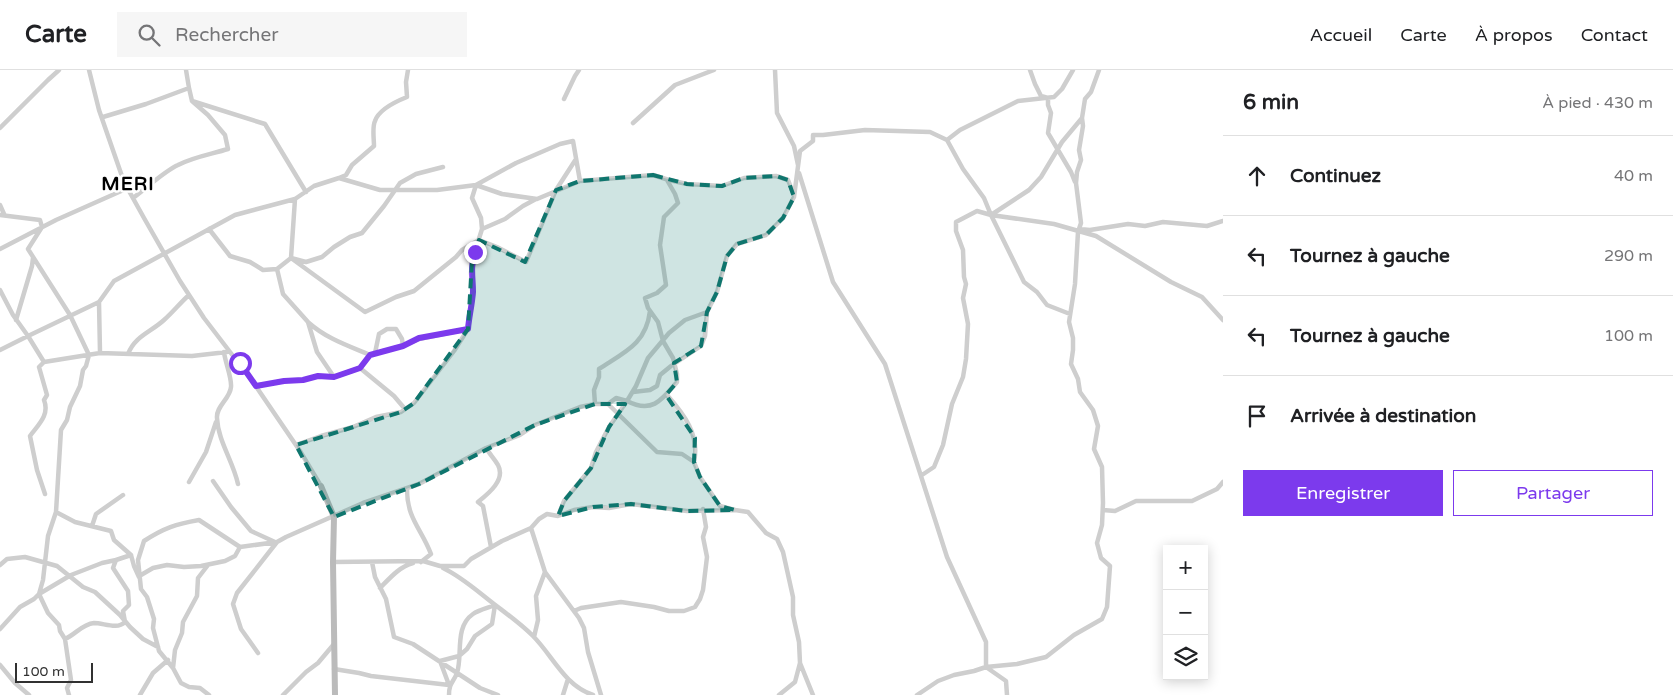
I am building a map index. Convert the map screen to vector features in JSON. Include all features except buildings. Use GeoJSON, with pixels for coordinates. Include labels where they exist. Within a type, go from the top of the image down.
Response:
{"type":"FeatureCollection","features":[{"type":"Feature","properties":{"kind":"main road"},"geometry":{"type":"LineString","coordinates":[[320,486],[334,517],[332,562],[334,695]]}},
{"type":"Feature","properties":{"kind":"street"},"geometry":{"type":"LineString","coordinates":[[0,128],[60,70]]}},
{"type":"Feature","properties":{"kind":"street"},"geometry":{"type":"LineString","coordinates":[[89,70],[102,117],[124,182],[189,295],[204,318],[256,386],[296,445],[320,486]]}},
{"type":"Feature","properties":{"kind":"street"},"geometry":{"type":"LineString","coordinates":[[133,198],[180,163],[228,149],[225,135],[208,115],[192,101],[186,70]]}},
{"type":"Feature","properties":{"kind":"street"},"geometry":{"type":"LineString","coordinates":[[0,350],[99,302],[114,281],[235,215],[295,199],[314,186],[346,175],[352,165],[374,146],[375,120],[394,102],[408,97],[406,82],[408,70]]}},
{"type":"Feature","properties":{"kind":"street"},"geometry":{"type":"LineString","coordinates":[[564,99],[579,70]]}},
{"type":"Feature","properties":{"kind":"street"},"geometry":{"type":"LineString","coordinates":[[633,123],[675,85],[714,70]]}},
{"type":"Feature","properties":{"kind":"street"},"geometry":{"type":"LineString","coordinates":[[775,70],[777,113],[794,146],[799,170],[833,282],[885,364],[947,557],[986,642],[986,667]]}},
{"type":"Feature","properties":{"kind":"street"},"geometry":{"type":"LineString","coordinates":[[1030,70],[1041,96],[1048,98]]}},
{"type":"Feature","properties":{"kind":"street"},"geometry":{"type":"LineString","coordinates":[[947,140],[960,130],[1018,101],[1054,97],[1062,89],[1073,70]]}},
{"type":"Feature","properties":{"kind":"street"},"geometry":{"type":"LineString","coordinates":[[917,695],[938,681],[954,675],[986,667],[1017,664],[1046,657],[1074,635],[1102,619],[1107,607],[1110,566],[1101,558],[1097,543],[1102,525],[1103,510],[1102,467],[1094,449],[1098,426],[1093,410],[1080,392],[1078,379],[1071,364],[1073,338],[1069,322],[1081,223],[1076,183],[1081,160],[1079,150],[1083,126],[1082,118],[1085,99],[1091,92],[1099,70]]}},
{"type":"Feature","properties":{"kind":"street"},"geometry":{"type":"LineString","coordinates":[[102,117],[146,104],[189,88]]}},
{"type":"Feature","properties":{"kind":"street"},"geometry":{"type":"LineString","coordinates":[[1048,98],[1051,113],[1048,133],[1076,183]]}},
{"type":"Feature","properties":{"kind":"street"},"geometry":{"type":"LineString","coordinates":[[192,101],[265,124],[306,192]]}},
{"type":"Feature","properties":{"kind":"street"},"geometry":{"type":"LineString","coordinates":[[990,215],[1029,190],[1041,177],[1057,149],[1082,118]]}},
{"type":"Feature","properties":{"kind":"street"},"geometry":{"type":"LineString","coordinates":[[633,392],[650,390],[657,386],[660,375],[701,346],[705,336],[707,312],[717,292],[727,256],[737,244],[766,235],[783,218],[794,197],[800,151],[813,141],[814,135],[823,136],[865,130],[909,131],[930,132],[947,140],[984,198],[990,215],[1024,282],[1047,305],[1070,314]]}},
{"type":"Feature","properties":{"kind":"street"},"geometry":{"type":"LineString","coordinates":[[339,178],[380,190],[437,190],[476,185],[516,163],[560,144],[572,141],[580,181]]}},
{"type":"Feature","properties":{"kind":"street"},"geometry":{"type":"LineString","coordinates":[[479,240],[526,262],[556,190],[576,159]]}},
{"type":"Feature","properties":{"kind":"street"},"geometry":{"type":"LineString","coordinates":[[291,258],[306,262],[322,257],[342,242],[362,233],[400,183],[416,174],[442,167]]}},
{"type":"Feature","properties":{"kind":"street"},"geometry":{"type":"LineString","coordinates":[[482,229],[505,219],[537,198],[580,181],[653,175],[687,184],[722,186],[744,178],[776,176],[788,180],[794,197]]}},
{"type":"Feature","properties":{"kind":"street"},"geometry":{"type":"LineString","coordinates":[[209,695],[200,688],[189,687],[181,683],[158,647],[153,628],[154,619],[147,597],[141,588],[138,560],[144,541],[158,532],[177,524],[199,520],[240,547],[277,542],[363,503],[419,484],[486,448],[520,435],[535,425],[580,408],[595,404],[608,404],[616,398],[637,406],[650,406],[664,399],[677,382],[674,364],[663,341],[658,322],[650,311],[645,298],[657,293],[666,285],[660,245],[664,217],[678,203],[666,179]]}},
{"type":"Feature","properties":{"kind":"street"},"geometry":{"type":"LineString","coordinates":[[476,185],[502,194],[537,198]]}},
{"type":"Feature","properties":{"kind":"street"},"geometry":{"type":"LineString","coordinates":[[296,445],[353,427],[376,417],[401,412],[414,403],[468,329],[473,295],[472,262],[482,229],[481,218],[472,198],[476,185]]}},
{"type":"Feature","properties":{"kind":"street"},"geometry":{"type":"LineString","coordinates":[[0,249],[128,188]]}},
{"type":"Feature","properties":{"kind":"street"},"geometry":{"type":"LineString","coordinates":[[209,229],[230,256],[250,262],[263,270],[277,269],[291,258],[295,199]]}},
{"type":"Feature","properties":{"kind":"street"},"geometry":{"type":"LineString","coordinates":[[0,205],[2,214],[40,220],[42,228],[28,249],[70,315],[89,355],[86,366],[82,370],[80,386],[70,406],[67,420],[61,430],[56,512],[48,536],[40,594],[48,613],[59,625],[65,639],[71,680],[68,688],[69,695]]}},
{"type":"Feature","properties":{"kind":"street"},"geometry":{"type":"LineString","coordinates":[[922,475],[934,466],[944,445],[952,404],[963,376],[968,324],[963,298],[966,284],[963,250],[956,231],[956,222],[977,211],[990,215],[1054,224],[1096,236],[1171,282],[1202,297],[1223,320]]}},
{"type":"Feature","properties":{"kind":"street"},"geometry":{"type":"LineString","coordinates":[[1079,231],[1128,224],[1153,225],[1162,222],[1207,226],[1223,221]]}},
{"type":"Feature","properties":{"kind":"street"},"geometry":{"type":"LineString","coordinates":[[291,258],[365,312],[396,297],[414,291],[462,250],[479,240]]}},
{"type":"Feature","properties":{"kind":"street"},"geometry":{"type":"LineString","coordinates":[[16,320],[32,266],[33,256]]}},
{"type":"Feature","properties":{"kind":"street"},"geometry":{"type":"LineString","coordinates":[[277,269],[283,294],[308,322],[326,335],[372,354],[403,346],[419,338],[468,329]]}},
{"type":"Feature","properties":{"kind":"street"},"geometry":{"type":"LineString","coordinates":[[0,290],[16,320],[44,362]]}},
{"type":"Feature","properties":{"kind":"street"},"geometry":{"type":"LineString","coordinates":[[128,354],[132,345],[166,319],[178,304],[189,295]]}},
{"type":"Feature","properties":{"kind":"street"},"geometry":{"type":"LineString","coordinates":[[99,302],[100,353]]}},
{"type":"Feature","properties":{"kind":"street"},"geometry":{"type":"LineString","coordinates":[[595,404],[594,390],[599,377],[599,369],[624,353],[641,338],[648,323],[650,311]]}},
{"type":"Feature","properties":{"kind":"street"},"geometry":{"type":"LineString","coordinates":[[558,516],[564,501],[591,468],[602,440],[633,392],[648,358],[669,333],[685,320],[707,312]]}},
{"type":"Feature","properties":{"kind":"street"},"geometry":{"type":"LineString","coordinates":[[308,322],[317,352],[334,377]]}},
{"type":"Feature","properties":{"kind":"street"},"geometry":{"type":"LineString","coordinates":[[256,386],[303,380],[318,376],[334,377],[360,368],[372,354],[379,334],[388,329],[396,329],[402,338],[403,346]]}},
{"type":"Feature","properties":{"kind":"street"},"geometry":{"type":"LineString","coordinates":[[224,352],[231,386],[228,396],[217,412],[217,420],[221,439],[234,468],[238,484]]}},
{"type":"Feature","properties":{"kind":"street"},"geometry":{"type":"LineString","coordinates":[[45,494],[37,470],[30,436],[41,423],[46,412],[44,400],[48,395],[40,367],[44,362],[100,353],[192,356],[230,352]]}},
{"type":"Feature","properties":{"kind":"street"},"geometry":{"type":"LineString","coordinates":[[360,368],[394,396],[405,409]]}},
{"type":"Feature","properties":{"kind":"street"},"geometry":{"type":"LineString","coordinates":[[666,395],[683,416],[695,438],[696,451],[694,462],[700,477],[720,506],[748,512],[766,533],[777,539],[783,552],[793,597],[793,614],[799,642],[800,664],[795,682],[780,695]]}},
{"type":"Feature","properties":{"kind":"street"},"geometry":{"type":"LineString","coordinates":[[608,404],[657,452],[682,454],[694,462]]}},
{"type":"Feature","properties":{"kind":"street"},"geometry":{"type":"LineString","coordinates":[[189,482],[206,452],[217,420]]}},
{"type":"Feature","properties":{"kind":"street"},"geometry":{"type":"LineString","coordinates":[[486,448],[498,464],[500,472],[496,484],[478,502],[483,506],[492,548]]}},
{"type":"Feature","properties":{"kind":"street"},"geometry":{"type":"LineString","coordinates":[[213,481],[251,531],[277,542]]}},
{"type":"Feature","properties":{"kind":"street"},"geometry":{"type":"LineString","coordinates":[[1103,510],[1115,510],[1136,501],[1192,501],[1217,489],[1223,482]]}},
{"type":"Feature","properties":{"kind":"street"},"geometry":{"type":"LineString","coordinates":[[380,588],[406,565],[423,561],[431,554],[411,517],[407,489]]}},
{"type":"Feature","properties":{"kind":"street"},"geometry":{"type":"LineString","coordinates":[[92,526],[96,514],[123,495]]}},
{"type":"Feature","properties":{"kind":"street"},"geometry":{"type":"LineString","coordinates":[[440,566],[464,566],[472,559],[531,528],[539,518],[547,514],[558,516],[584,508],[609,508],[631,504],[687,511],[703,509],[735,510]]}},
{"type":"Feature","properties":{"kind":"street"},"geometry":{"type":"LineString","coordinates":[[574,611],[581,608],[621,602],[669,611],[684,611],[695,607],[700,599],[707,565],[703,537],[706,527],[703,509]]}},
{"type":"Feature","properties":{"kind":"street"},"geometry":{"type":"LineString","coordinates":[[56,512],[76,522],[111,531],[114,540],[131,555],[134,566],[141,578]]}},
{"type":"Feature","properties":{"kind":"street"},"geometry":{"type":"LineString","coordinates":[[531,528],[545,572],[574,611],[584,628],[588,652],[601,695]]}},
{"type":"Feature","properties":{"kind":"street"},"geometry":{"type":"LineString","coordinates":[[258,653],[241,629],[233,604],[237,593],[277,542]]}},
{"type":"Feature","properties":{"kind":"street"},"geometry":{"type":"LineString","coordinates":[[141,578],[153,568],[167,565],[184,567],[224,562],[234,556],[240,547]]}},
{"type":"Feature","properties":{"kind":"street"},"geometry":{"type":"LineString","coordinates":[[0,629],[20,607],[71,575],[102,563],[131,555]]}},
{"type":"Feature","properties":{"kind":"street"},"geometry":{"type":"LineString","coordinates":[[0,565],[7,559],[26,558],[57,566],[71,575],[83,587],[95,592],[143,639],[158,647]]}},
{"type":"Feature","properties":{"kind":"street"},"geometry":{"type":"LineString","coordinates":[[116,560],[113,568],[128,591],[129,605],[123,611],[125,622]]}},
{"type":"Feature","properties":{"kind":"street"},"geometry":{"type":"LineString","coordinates":[[332,562],[423,561],[440,566],[456,574],[521,624],[568,679],[585,692],[593,695]]}},
{"type":"Feature","properties":{"kind":"street"},"geometry":{"type":"LineString","coordinates":[[372,562],[375,577],[386,600],[394,637],[413,644],[480,688],[494,695]]}},
{"type":"Feature","properties":{"kind":"street"},"geometry":{"type":"LineString","coordinates":[[173,668],[175,650],[182,633],[183,622],[197,596],[198,578],[208,565]]}},
{"type":"Feature","properties":{"kind":"street"},"geometry":{"type":"LineString","coordinates":[[534,638],[538,620],[536,596],[545,572]]}},
{"type":"Feature","properties":{"kind":"street"},"geometry":{"type":"LineString","coordinates":[[440,661],[459,656],[467,649],[475,636],[492,624],[495,605]]}},
{"type":"Feature","properties":{"kind":"street"},"geometry":{"type":"LineString","coordinates":[[449,685],[457,673],[462,628],[474,613],[495,605]]}},
{"type":"Feature","properties":{"kind":"street"},"geometry":{"type":"LineString","coordinates":[[65,639],[93,623],[122,625],[125,622]]}},
{"type":"Feature","properties":{"kind":"street"},"geometry":{"type":"LineString","coordinates":[[283,695],[318,663],[334,644]]}},
{"type":"Feature","properties":{"kind":"street"},"geometry":{"type":"LineString","coordinates":[[140,695],[153,673],[168,660]]}},
{"type":"Feature","properties":{"kind":"street"},"geometry":{"type":"LineString","coordinates":[[440,661],[449,685],[449,695]]}},
{"type":"Feature","properties":{"kind":"street"},"geometry":{"type":"LineString","coordinates":[[800,664],[813,695]]}},
{"type":"Feature","properties":{"kind":"street"},"geometry":{"type":"LineString","coordinates":[[0,665],[15,683],[29,695]]}},
{"type":"Feature","properties":{"kind":"street"},"geometry":{"type":"LineString","coordinates":[[986,667],[1006,682],[1007,695]]}},
{"type":"Feature","properties":{"kind":"street"},"geometry":{"type":"LineString","coordinates":[[334,669],[371,676],[449,685]]}},
{"type":"Feature","properties":{"kind":"street"},"geometry":{"type":"LineString","coordinates":[[563,695],[568,679]]}},
{"type":"Feature","properties":{"kind":"street"},"geometry":{"type":"LineString","coordinates":[[290,695],[292,685]]}},
{"type":"Feature","properties":{"kind":"highlighted area"},"geometry":{"type":"Polygon","coordinates":[[[653,175],[687,184],[722,186],[744,178],[776,176],[788,180],[794,197],[783,218],[766,235],[737,244],[727,256],[717,292],[707,312],[701,346],[674,363],[677,382],[666,395],[695,438],[694,462],[700,477],[720,506],[735,510],[687,511],[631,504],[593,507],[558,516],[564,501],[591,468],[609,427],[625,404],[595,404],[535,425],[419,484],[334,517],[296,445],[401,412],[414,403],[468,329],[472,261],[479,240],[525,262],[556,190],[580,181],[653,175]]]}},
{"type":"Feature","properties":{"kind":"district","name":"MERI"},"geometry":{"type":"Point","coordinates":[128,183]}},
{"type":"Feature","properties":{"kind":"route"},"geometry":{"type":"LineString","coordinates":[[240,363],[256,386],[303,380],[318,376],[334,377],[360,368],[365,359],[378,352],[403,346],[419,338],[468,329],[473,295],[471,273],[475,252]]}}]}
